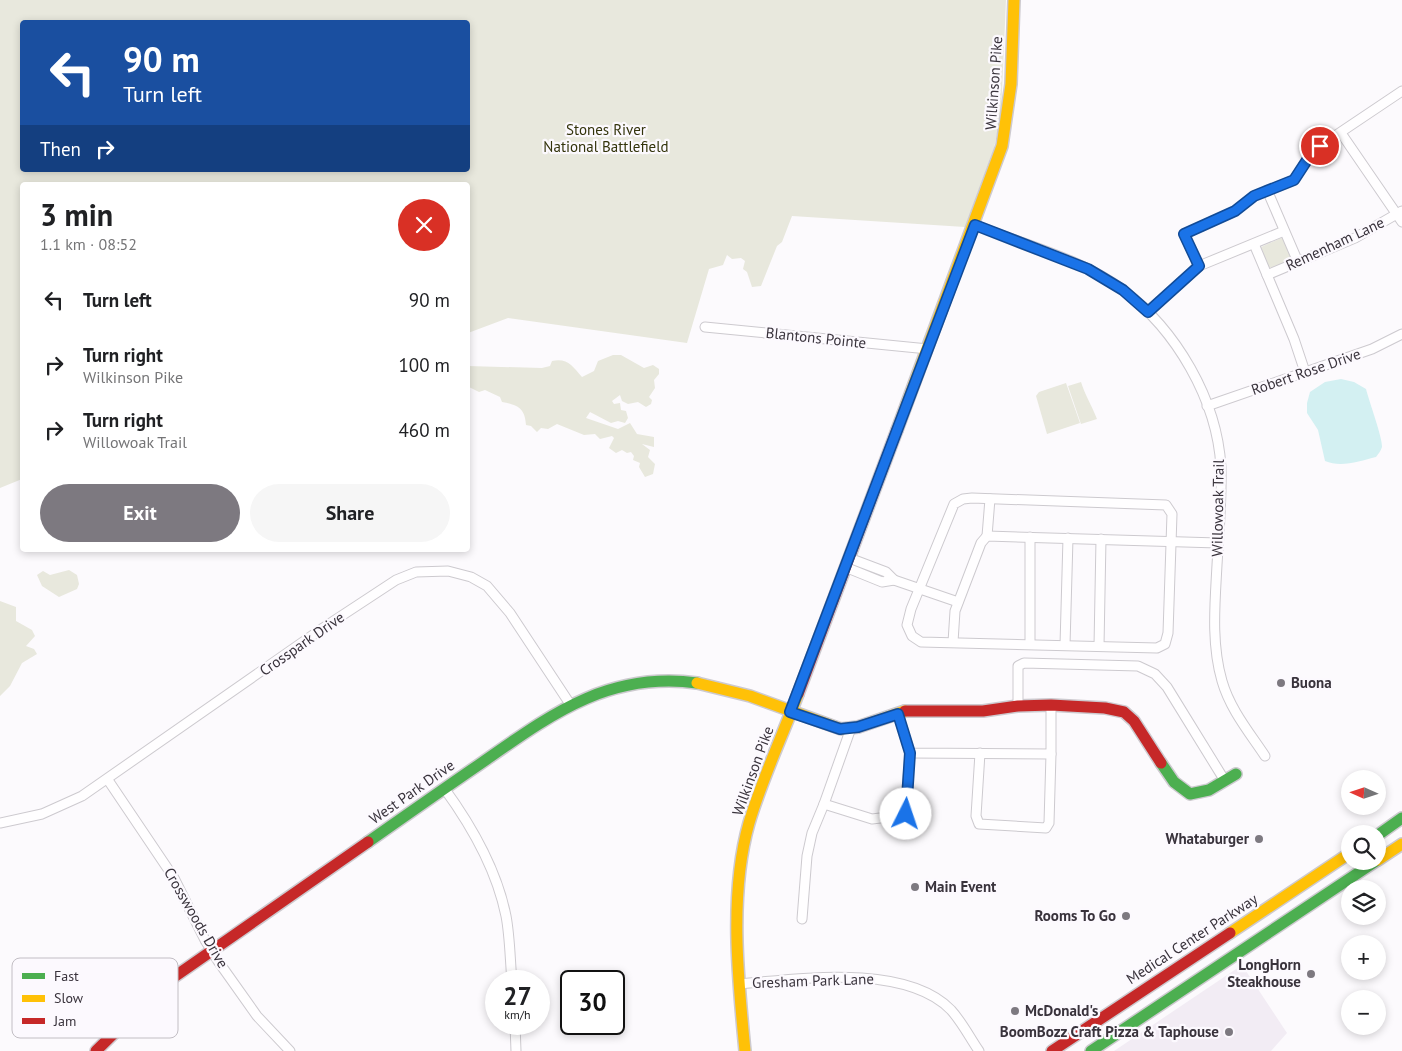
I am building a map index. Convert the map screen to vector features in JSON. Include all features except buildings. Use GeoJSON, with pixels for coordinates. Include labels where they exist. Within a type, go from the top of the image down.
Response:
{"type":"FeatureCollection","features":[{"type":"Feature","properties":{"kind":"street","name":"Wilkinson Pike"},"geometry":{"type":"LineString","coordinates":[[745,1051],[739,984],[738,938],[747,836],[758,795],[996,166],[1008,124],[1011,101],[1014,0]]}},
{"type":"Feature","properties":{"kind":"street"},"geometry":{"type":"LineString","coordinates":[[1199,266],[1184,234],[1235,211],[1254,196],[1294,180],[1314,152],[1402,91]]}},
{"type":"Feature","properties":{"kind":"street"},"geometry":{"type":"LineString","coordinates":[[1341,133],[1400,215]]}},
{"type":"Feature","properties":{"kind":"street"},"geometry":{"type":"LineString","coordinates":[[1267,190],[1298,262]]}},
{"type":"Feature","properties":{"kind":"street","name":"Remenham Lane"},"geometry":{"type":"LineString","coordinates":[[1267,275],[1355,238],[1400,215]]}},
{"type":"Feature","properties":{"kind":"street","name":"Willowoak Trail"},"geometry":{"type":"LineString","coordinates":[[975,225],[1088,269],[1123,290],[1148,312],[1179,349],[1207,406],[1221,465],[1215,643],[1222,681],[1233,708],[1265,756]]}},
{"type":"Feature","properties":{"kind":"street"},"geometry":{"type":"LineString","coordinates":[[1148,312],[1199,266],[1284,231]]}},
{"type":"Feature","properties":{"kind":"street"},"geometry":{"type":"LineString","coordinates":[[1254,244],[1305,372]]}},
{"type":"Feature","properties":{"kind":"street","name":"Blantons Pointe"},"geometry":{"type":"LineString","coordinates":[[705,327],[928,349]]}},
{"type":"Feature","properties":{"kind":"street","name":"Robert Rose Drive"},"geometry":{"type":"LineString","coordinates":[[1207,406],[1372,349],[1402,334]]}},
{"type":"Feature","properties":{"kind":"street"},"geometry":{"type":"LineString","coordinates":[[963,499],[990,499],[1166,505],[1172,514],[1172,541],[1168,633],[1165,644],[1157,648],[921,642],[912,636],[907,625],[908,616],[954,504],[963,499]]}},
{"type":"Feature","properties":{"kind":"street"},"geometry":{"type":"LineString","coordinates":[[953,642],[954,620],[958,602],[981,543],[987,536],[990,499]]}},
{"type":"Feature","properties":{"kind":"street"},"geometry":{"type":"LineString","coordinates":[[987,536],[1218,543]]}},
{"type":"Feature","properties":{"kind":"street"},"geometry":{"type":"LineString","coordinates":[[1030,537],[1030,644]]}},
{"type":"Feature","properties":{"kind":"street"},"geometry":{"type":"LineString","coordinates":[[1065,645],[1068,538]]}},
{"type":"Feature","properties":{"kind":"street"},"geometry":{"type":"LineString","coordinates":[[1099,646],[1101,539]]}},
{"type":"Feature","properties":{"kind":"street"},"geometry":{"type":"LineString","coordinates":[[847,563],[886,572],[894,580],[958,602]]}},
{"type":"Feature","properties":{"kind":"street","name":"Crosspark Drive"},"geometry":{"type":"LineString","coordinates":[[0,823],[28,818],[56,809],[108,780],[323,628],[396,580],[425,571],[457,573],[487,586],[510,613],[570,704]]}},
{"type":"Feature","properties":{"kind":"street"},"geometry":{"type":"LineString","coordinates":[[1018,706],[1018,666],[1024,663],[1138,666],[1155,674],[1167,687],[1225,781]]}},
{"type":"Feature","properties":{"kind":"street","name":"West Park Drive"},"geometry":{"type":"LineString","coordinates":[[178,975],[444,788],[570,704],[626,686],[682,681],[726,689],[840,729],[852,728]]}},
{"type":"Feature","properties":{"kind":"street"},"geometry":{"type":"LineString","coordinates":[[802,918],[807,856],[812,833],[852,728],[908,710],[983,711],[1018,706],[1105,708],[1124,712],[1134,721],[1174,782],[1190,794],[1209,790],[1236,774]]}},
{"type":"Feature","properties":{"kind":"street"},"geometry":{"type":"LineString","coordinates":[[980,753],[976,816],[980,824],[1046,828],[1049,823],[1051,706]]}},
{"type":"Feature","properties":{"kind":"street"},"geometry":{"type":"LineString","coordinates":[[824,804],[872,819],[906,814],[910,753],[898,714]]}},
{"type":"Feature","properties":{"kind":"street"},"geometry":{"type":"LineString","coordinates":[[910,753],[1051,754]]}},
{"type":"Feature","properties":{"kind":"street","name":"Crosswoods Drive"},"geometry":{"type":"LineString","coordinates":[[108,780],[174,878],[212,950],[257,1016],[290,1051]]}},
{"type":"Feature","properties":{"kind":"street"},"geometry":{"type":"LineString","coordinates":[[444,788],[469,826],[496,884],[506,915],[511,970]]}},
{"type":"Feature","properties":{"kind":"street"},"geometry":{"type":"LineString","coordinates":[[1386,829],[1402,818]]}},
{"type":"Feature","properties":{"kind":"street"},"geometry":{"type":"LineString","coordinates":[[1386,855],[1402,844]]}},
{"type":"Feature","properties":{"kind":"street","name":"Medical Center Parkway"},"geometry":{"type":"LineString","coordinates":[[1052,1051],[1341,859]]}},
{"type":"Feature","properties":{"kind":"street"},"geometry":{"type":"LineString","coordinates":[[1091,1051],[1363,870]]}},
{"type":"Feature","properties":{"kind":"street","name":"Gresham Park Lane"},"geometry":{"type":"LineString","coordinates":[[739,984],[855,977],[884,979],[909,987],[950,1009],[980,1051]]}},
{"type":"Feature","properties":{"kind":"street"},"geometry":{"type":"LineString","coordinates":[[515,1035],[516,1051]]}},
{"type":"Feature","properties":{"kind":"street","name":"West Park Drive"},"geometry":{"type":"LineString","coordinates":[[96,1051],[109,1038]]}},
{"type":"Feature","properties":{"kind":"shaded area"},"geometry":{"type":"Polygon","coordinates":[[[1242,965],[1287,1033],[1271,1051],[1114,1051],[1242,965]]]}},
{"type":"Feature","properties":{"kind":"green space","name":"Stones River National Battlefield"},"geometry":{"type":"Polygon","coordinates":[[[0,0],[1006,0],[1001,115],[994,148],[965,227],[792,216],[782,242],[777,246],[761,286],[752,287],[747,272],[743,269],[745,261],[741,258],[732,259],[727,255],[723,265],[709,269],[687,343],[508,318],[470,332],[470,182],[20,182],[20,480],[0,488],[0,0]]]}},
{"type":"Feature","properties":{"kind":"green space"},"geometry":{"type":"Polygon","coordinates":[[[1281,238],[1284,239],[1291,257],[1290,261],[1271,268],[1268,266],[1261,247],[1281,238]]]}},
{"type":"Feature","properties":{"kind":"green space"},"geometry":{"type":"Polygon","coordinates":[[[613,355],[621,355],[644,368],[653,365],[659,369],[659,374],[654,380],[655,388],[649,397],[652,400],[651,404],[646,407],[638,402],[628,404],[622,401],[620,395],[612,401],[614,404],[620,403],[621,410],[626,411],[628,418],[625,423],[618,421],[611,423],[590,412],[586,418],[618,429],[630,423],[637,434],[654,437],[654,447],[642,444],[650,450],[648,457],[655,464],[653,474],[645,477],[639,467],[640,463],[633,460],[634,456],[631,452],[627,453],[622,450],[616,453],[609,448],[614,438],[612,436],[600,439],[595,434],[584,435],[557,424],[548,429],[541,428],[537,432],[531,426],[526,425],[520,408],[502,402],[500,397],[485,390],[479,392],[470,388],[470,366],[542,368],[550,366],[552,361],[557,360],[569,364],[582,377],[594,371],[598,361],[613,355]]]}},
{"type":"Feature","properties":{"kind":"green space"},"geometry":{"type":"Polygon","coordinates":[[[1081,382],[1097,419],[1081,424],[1068,386],[1081,382]]]}},
{"type":"Feature","properties":{"kind":"green space"},"geometry":{"type":"Polygon","coordinates":[[[1066,383],[1080,423],[1047,434],[1036,396],[1039,392],[1066,383]]]}},
{"type":"Feature","properties":{"kind":"green space"},"geometry":{"type":"Polygon","coordinates":[[[69,570],[77,575],[79,584],[77,589],[59,597],[42,586],[37,575],[43,571],[50,575],[69,570]]]}},
{"type":"Feature","properties":{"kind":"green space"},"geometry":{"type":"Polygon","coordinates":[[[0,601],[16,607],[16,621],[32,630],[35,636],[26,646],[34,649],[37,654],[22,663],[10,686],[0,696],[0,601]]]}},
{"type":"Feature","properties":{"kind":"water"},"geometry":{"type":"Polygon","coordinates":[[[1341,379],[1354,382],[1366,389],[1382,443],[1382,448],[1376,457],[1344,464],[1325,461],[1318,430],[1307,413],[1307,403],[1310,392],[1325,382],[1341,379]]]}},
{"type":"Feature","properties":{"kind":"traffic: fast"},"geometry":{"type":"LineString","coordinates":[[368,842],[530,729],[581,701],[607,691],[635,684],[665,681],[697,683]]}},
{"type":"Feature","properties":{"kind":"traffic: fast"},"geometry":{"type":"LineString","coordinates":[[1161,763],[1174,782],[1190,794],[1209,790],[1236,774]]}},
{"type":"Feature","properties":{"kind":"traffic: fast"},"geometry":{"type":"LineString","coordinates":[[1386,829],[1402,818]]}},
{"type":"Feature","properties":{"kind":"traffic: fast"},"geometry":{"type":"LineString","coordinates":[[1091,1051],[1362,870]]}},
{"type":"Feature","properties":{"kind":"traffic: slow"},"geometry":{"type":"LineString","coordinates":[[897,430],[1002,146],[1011,84],[1014,0]]}},
{"type":"Feature","properties":{"kind":"traffic: slow"},"geometry":{"type":"LineString","coordinates":[[697,683],[750,696],[841,729],[858,727],[905,711]]}},
{"type":"Feature","properties":{"kind":"traffic: slow"},"geometry":{"type":"LineString","coordinates":[[745,1051],[737,936],[739,878],[743,850],[749,823],[760,790],[798,694]]}},
{"type":"Feature","properties":{"kind":"traffic: slow"},"geometry":{"type":"LineString","coordinates":[[1386,855],[1402,844]]}},
{"type":"Feature","properties":{"kind":"traffic: slow"},"geometry":{"type":"LineString","coordinates":[[1230,933],[1341,859]]}},
{"type":"Feature","properties":{"kind":"traffic: jam"},"geometry":{"type":"LineString","coordinates":[[798,694],[897,430]]}},
{"type":"Feature","properties":{"kind":"traffic: jam"},"geometry":{"type":"LineString","coordinates":[[905,711],[983,711],[1018,706],[1051,705],[1105,708],[1124,712],[1134,721],[1161,763]]}},
{"type":"Feature","properties":{"kind":"traffic: jam"},"geometry":{"type":"LineString","coordinates":[[178,974],[368,842]]}},
{"type":"Feature","properties":{"kind":"traffic: jam"},"geometry":{"type":"LineString","coordinates":[[1052,1051],[1230,933]]}},
{"type":"Feature","properties":{"kind":"traffic: jam"},"geometry":{"type":"LineString","coordinates":[[96,1051],[109,1038]]}},
{"type":"Feature","properties":{"kind":"place","name":"Buona"},"geometry":{"type":"Point","coordinates":[1281,683]}},
{"type":"Feature","properties":{"kind":"place","name":"Whataburger"},"geometry":{"type":"Point","coordinates":[1259,839]}},
{"type":"Feature","properties":{"kind":"place","name":"Main Event"},"geometry":{"type":"Point","coordinates":[915,887]}},
{"type":"Feature","properties":{"kind":"place","name":"Rooms To Go"},"geometry":{"type":"Point","coordinates":[1126,916]}},
{"type":"Feature","properties":{"kind":"place","name":"LongHorn Steakhouse"},"geometry":{"type":"Point","coordinates":[1311,974]}},
{"type":"Feature","properties":{"kind":"place","name":"McDonald's"},"geometry":{"type":"Point","coordinates":[1015,1011]}},
{"type":"Feature","properties":{"kind":"place","name":"BoomBozz Craft Pizza & Taphouse"},"geometry":{"type":"Point","coordinates":[1229,1032]}},
{"type":"Feature","properties":{"kind":"route"},"geometry":{"type":"LineString","coordinates":[[906,814],[910,753],[898,714],[858,727],[840,729],[790,712],[975,225],[1088,269],[1123,290],[1148,312],[1199,266],[1184,234],[1235,211],[1254,196],[1294,180],[1309,157],[1320,146]]}}]}
